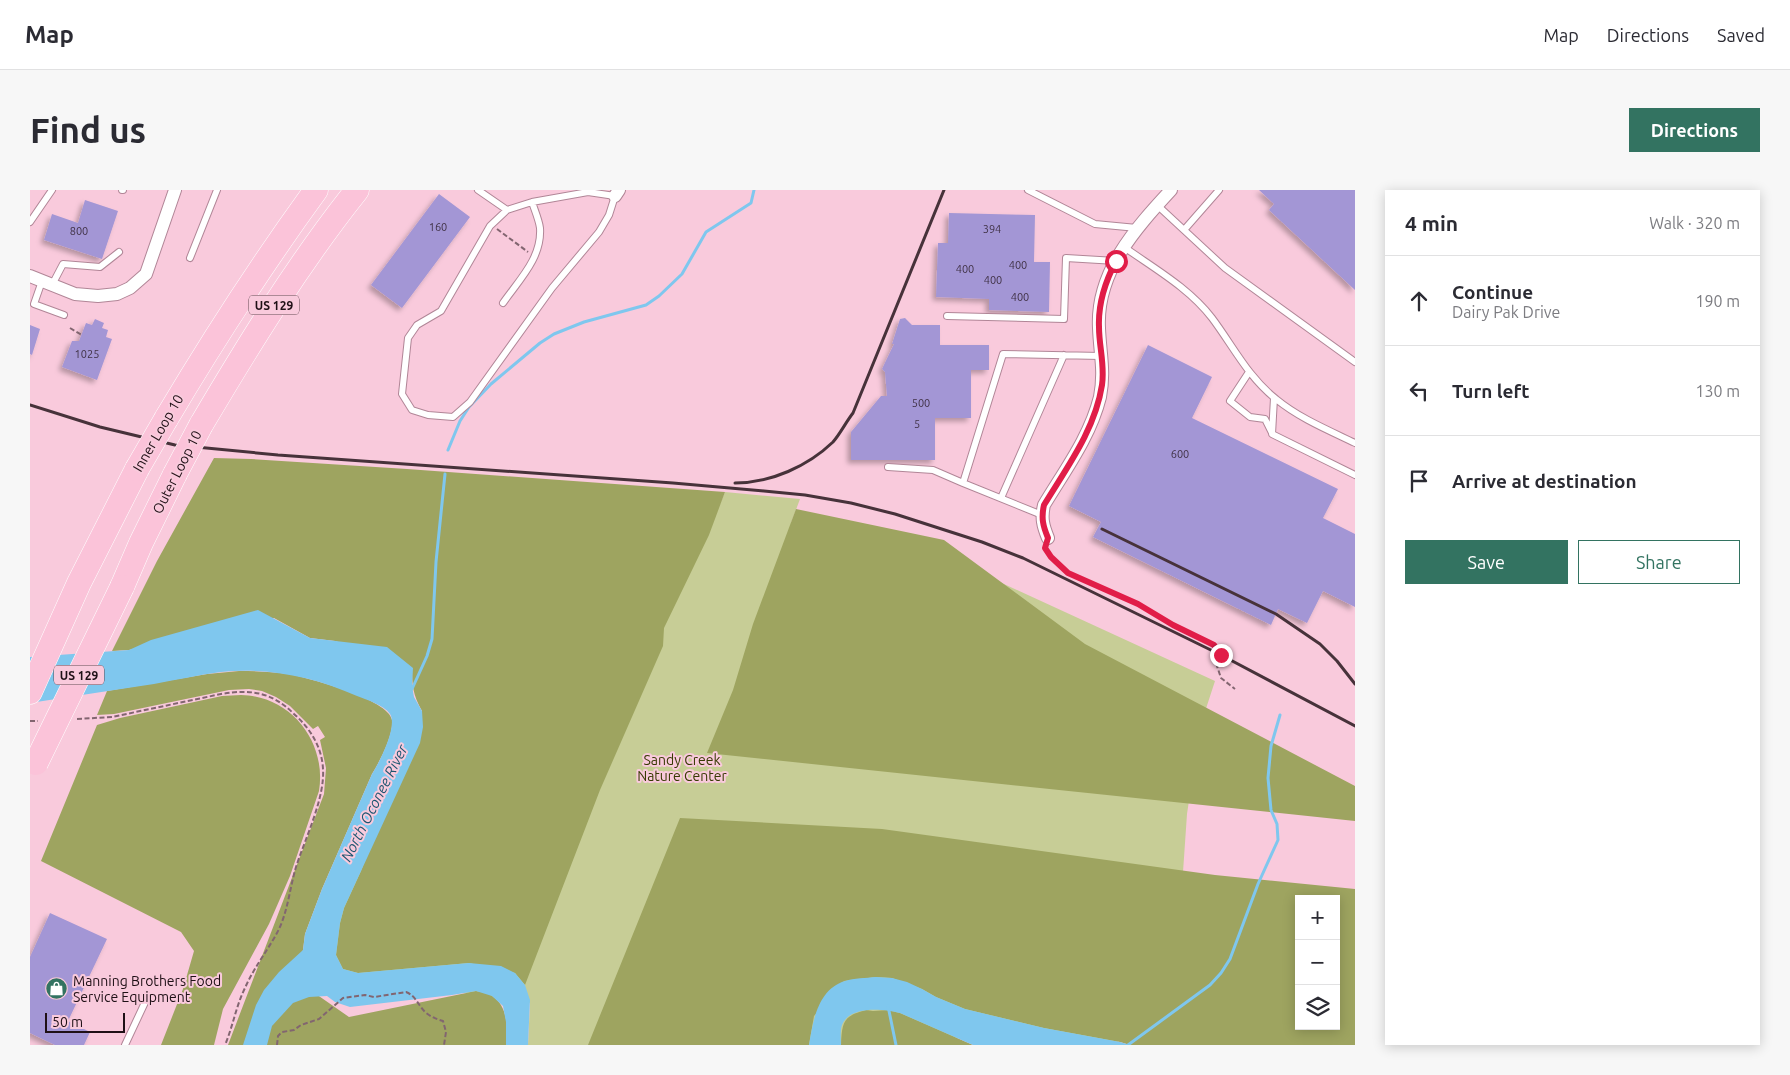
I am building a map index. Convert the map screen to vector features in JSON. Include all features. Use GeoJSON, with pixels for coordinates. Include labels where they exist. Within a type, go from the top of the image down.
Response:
{"type":"FeatureCollection","features":[{"type":"Feature","properties":{"kind":"highway","name":"Inner Loop 10"},"geometry":{"type":"LineString","coordinates":[[30,692],[79,584],[137,469],[236,305],[316,190]]}},
{"type":"Feature","properties":{"kind":"highway","name":"Outer Loop 10"},"geometry":{"type":"LineString","coordinates":[[32,771],[122,587],[141,543],[201,426],[280,296],[356,190]]}},
{"type":"Feature","properties":{"kind":"street"},"geometry":{"type":"LineString","coordinates":[[41,281],[75,294],[98,296],[117,294],[130,288],[146,274],[175,190]]}},
{"type":"Feature","properties":{"kind":"street"},"geometry":{"type":"LineString","coordinates":[[1048,538],[1043,527],[1042,515],[1044,505],[1088,433],[1094,418],[1102,384],[1099,311],[1108,276],[1137,228],[1171,190]]}},
{"type":"Feature","properties":{"kind":"lane"},"geometry":{"type":"LineString","coordinates":[[30,222],[52,190]]}},
{"type":"Feature","properties":{"kind":"lane"},"geometry":{"type":"LineString","coordinates":[[190,258],[217,190]]}},
{"type":"Feature","properties":{"kind":"lane"},"geometry":{"type":"LineString","coordinates":[[478,190],[507,210]]}},
{"type":"Feature","properties":{"kind":"lane"},"geometry":{"type":"LineString","coordinates":[[1028,190],[1095,224],[1137,228]]}},
{"type":"Feature","properties":{"kind":"lane"},"geometry":{"type":"LineString","coordinates":[[1184,230],[1219,190]]}},
{"type":"Feature","properties":{"kind":"lane"},"geometry":{"type":"LineString","coordinates":[[588,192],[617,193],[609,215],[599,232],[552,288],[470,402],[453,417],[428,415],[412,410],[402,394],[408,338],[417,325],[441,311],[491,225],[507,210],[532,202],[588,192]]}},
{"type":"Feature","properties":{"kind":"lane"},"geometry":{"type":"LineString","coordinates":[[503,303],[539,250],[540,227],[532,202]]}},
{"type":"Feature","properties":{"kind":"lane"},"geometry":{"type":"LineString","coordinates":[[1157,205],[1225,268],[1355,362]]}},
{"type":"Feature","properties":{"kind":"lane"},"geometry":{"type":"LineString","coordinates":[[1124,247],[1185,289],[1211,317],[1249,372],[1274,398],[1297,414],[1355,443]]}},
{"type":"Feature","properties":{"kind":"lane"},"geometry":{"type":"LineString","coordinates":[[64,314],[34,304],[41,281],[62,264],[100,267],[119,252]]}},
{"type":"Feature","properties":{"kind":"lane"},"geometry":{"type":"LineString","coordinates":[[947,316],[1064,319],[1066,258],[1116,261]]}},
{"type":"Feature","properties":{"kind":"lane"},"geometry":{"type":"LineString","coordinates":[[963,483],[1003,354],[1102,356]]}},
{"type":"Feature","properties":{"kind":"lane"},"geometry":{"type":"LineString","coordinates":[[1001,498],[1064,355]]}},
{"type":"Feature","properties":{"kind":"lane"},"geometry":{"type":"LineString","coordinates":[[1249,372],[1230,401],[1250,417],[1265,419],[1272,434],[1355,475]]}},
{"type":"Feature","properties":{"kind":"lane"},"geometry":{"type":"LineString","coordinates":[[1272,434],[1274,398]]}},
{"type":"Feature","properties":{"kind":"lane"},"geometry":{"type":"LineString","coordinates":[[888,468],[933,470],[1042,515]]}},
{"type":"Feature","properties":{"kind":"lane"},"geometry":{"type":"LineString","coordinates":[[125,1045],[148,996]]}},
{"type":"Feature","properties":{"kind":"path"},"geometry":{"type":"LineString","coordinates":[[491,225],[535,258]]}},
{"type":"Feature","properties":{"kind":"path"},"geometry":{"type":"LineString","coordinates":[[70,328],[82,335]]}},
{"type":"Feature","properties":{"kind":"path"},"geometry":{"type":"LineString","coordinates":[[1048,538],[1045,548],[1051,557],[1068,573],[1138,604],[1173,625],[1214,645],[1221,655],[1216,663],[1221,678],[1235,689]]}},
{"type":"Feature","properties":{"kind":"path"},"geometry":{"type":"LineString","coordinates":[[76,719],[112,717],[238,691],[267,695],[288,708],[303,723],[317,742],[324,767],[320,795],[296,868],[280,927],[245,986],[225,1045]]}},
{"type":"Feature","properties":{"kind":"path"},"geometry":{"type":"LineString","coordinates":[[30,721],[39,720]]}},
{"type":"Feature","properties":{"kind":"path"},"geometry":{"type":"LineString","coordinates":[[277,1045],[278,1036],[282,1032],[319,1019],[343,998],[365,995],[374,997],[406,992],[416,998],[426,1012],[434,1018],[443,1021],[446,1025],[444,1045]]}},
{"type":"Feature","properties":{"kind":"green space"},"geometry":{"type":"Polygon","coordinates":[[[214,458],[407,469],[725,492],[709,535],[664,628],[663,646],[600,790],[525,985],[515,973],[469,963],[358,973],[343,969],[336,955],[344,908],[361,871],[422,711],[414,690],[412,668],[335,641],[310,638],[274,618],[129,650],[112,651],[157,561],[214,458]]]}},
{"type":"Feature","properties":{"kind":"green space","name":"Sandy Creek Nature Center"},"geometry":{"type":"Polygon","coordinates":[[[725,492],[800,499],[791,523],[954,561],[1215,681],[1200,727],[1187,814],[1179,930],[1116,1045],[1038,1034],[793,1045],[528,1045],[530,1003],[317,969],[357,862],[715,516],[725,492]]]}},
{"type":"Feature","properties":{"kind":"green space"},"geometry":{"type":"Polygon","coordinates":[[[796,509],[944,540],[1085,644],[1355,786],[1355,821],[707,753],[733,690],[753,624],[796,509]]]}},
{"type":"Feature","properties":{"kind":"green space"},"geometry":{"type":"Polygon","coordinates":[[[239,671],[289,674],[329,685],[363,697],[387,712],[392,720],[391,733],[385,748],[322,889],[305,934],[303,950],[293,978],[349,1017],[476,991],[486,993],[497,1000],[504,1011],[507,1025],[506,1045],[228,1045],[324,794],[326,768],[320,740],[325,737],[318,726],[313,729],[290,706],[276,697],[262,691],[249,689],[229,690],[114,714],[97,715],[107,691],[207,674],[239,671]]]}},
{"type":"Feature","properties":{"kind":"green space"},"geometry":{"type":"Polygon","coordinates":[[[241,695],[259,697],[275,704],[290,713],[302,725],[311,739],[317,755],[320,773],[319,791],[290,876],[269,924],[223,1009],[214,1045],[161,1045],[183,989],[194,951],[181,932],[41,861],[97,725],[120,718],[222,696],[241,695]]]}},
{"type":"Feature","properties":{"kind":"green space"},"geometry":{"type":"Polygon","coordinates":[[[680,818],[882,829],[1215,875],[1355,889],[1355,1045],[1130,1045],[1044,1028],[965,1009],[922,989],[892,978],[876,977],[844,981],[814,1016],[809,1045],[588,1045],[680,818]]]}},
{"type":"Feature","properties":{"kind":"green space"},"geometry":{"type":"Polygon","coordinates":[[[888,1010],[900,1013],[973,1045],[841,1045],[845,1021],[858,1012],[888,1010]]]}},
{"type":"Feature","properties":{"kind":"water","name":"North Oconee River"},"geometry":{"type":"Polygon","coordinates":[[[258,610],[310,638],[387,647],[413,668],[412,686],[414,697],[422,711],[423,727],[420,743],[344,908],[336,955],[343,969],[358,973],[469,963],[501,966],[515,973],[525,985],[530,1000],[528,1045],[506,1045],[506,1022],[503,1006],[492,996],[476,991],[350,1007],[335,1002],[327,996],[309,997],[293,1003],[272,1026],[267,1045],[243,1045],[256,1005],[264,990],[279,972],[303,950],[305,934],[322,889],[372,774],[383,754],[390,736],[392,720],[390,714],[380,705],[341,689],[308,679],[274,672],[256,671],[212,673],[30,703],[30,657],[129,650],[151,640],[258,610]]]}},
{"type":"Feature","properties":{"kind":"water"},"geometry":{"type":"Polygon","coordinates":[[[876,977],[892,978],[907,982],[965,1009],[1044,1028],[1130,1045],[973,1045],[900,1013],[885,1010],[868,1010],[852,1014],[846,1019],[841,1027],[841,1045],[809,1045],[818,1007],[829,991],[845,981],[876,977]]]}},
{"type":"Feature","properties":{"kind":"building"},"geometry":{"type":"Polygon","coordinates":[[[1259,190],[1355,190],[1355,290],[1269,210],[1274,204],[1259,190]]]}},
{"type":"Feature","properties":{"kind":"building"},"geometry":{"type":"Polygon","coordinates":[[[439,194],[470,217],[402,308],[371,285],[439,194]]]}},
{"type":"Feature","properties":{"kind":"building"},"geometry":{"type":"Polygon","coordinates":[[[85,200],[118,211],[102,259],[44,240],[52,214],[78,223],[85,200]]]}},
{"type":"Feature","properties":{"kind":"building"},"geometry":{"type":"Polygon","coordinates":[[[949,213],[1035,215],[1034,262],[1050,262],[1049,312],[989,310],[989,299],[936,297],[938,243],[948,243],[949,213]]]}},
{"type":"Feature","properties":{"kind":"building"},"geometry":{"type":"Polygon","coordinates":[[[905,318],[912,325],[940,325],[940,345],[989,345],[989,370],[971,370],[971,418],[935,418],[935,460],[851,460],[851,432],[881,396],[887,396],[885,372],[882,369],[894,344],[892,344],[900,319],[905,318]]]}},
{"type":"Feature","properties":{"kind":"building"},"geometry":{"type":"Polygon","coordinates":[[[95,319],[104,323],[102,328],[108,330],[106,337],[112,339],[97,380],[62,367],[72,341],[79,341],[86,323],[92,325],[95,319]]]}},
{"type":"Feature","properties":{"kind":"building"},"geometry":{"type":"Polygon","coordinates":[[[30,325],[40,329],[32,355],[30,354],[30,325]]]}},
{"type":"Feature","properties":{"kind":"building"},"geometry":{"type":"Polygon","coordinates":[[[1148,345],[1212,377],[1192,418],[1338,489],[1323,518],[1355,534],[1355,607],[1323,591],[1307,623],[1278,609],[1271,625],[1093,537],[1101,522],[1069,506],[1148,345]]]}},
{"type":"Feature","properties":{"kind":"building","name":"Manning Brothers Food Service Equipment"},"geometry":{"type":"Polygon","coordinates":[[[50,913],[107,939],[68,1021],[90,1032],[84,1045],[55,1045],[30,1033],[30,957],[50,913]]]}},
{"type":"Feature","properties":{"kind":"waterway"},"geometry":{"type":"LineString","coordinates":[[448,450],[460,421],[469,407],[491,384],[540,343],[554,334],[584,322],[646,305],[659,296],[682,274],[706,232],[751,203],[754,190]]}},
{"type":"Feature","properties":{"kind":"waterway"},"geometry":{"type":"LineString","coordinates":[[412,689],[427,656],[432,639],[436,562],[445,474]]}},
{"type":"Feature","properties":{"kind":"waterway"},"geometry":{"type":"LineString","coordinates":[[1128,1045],[1210,985],[1230,959],[1258,884],[1278,840],[1277,824],[1271,810],[1268,778],[1271,746],[1280,715]]}},
{"type":"Feature","properties":{"kind":"waterway"},"geometry":{"type":"LineString","coordinates":[[888,1006],[896,1045]]}},
{"type":"Feature","properties":{"kind":"railway"},"geometry":{"type":"LineString","coordinates":[[735,483],[762,480],[788,472],[823,451],[838,435],[853,413],[944,190]]}},
{"type":"Feature","properties":{"kind":"railway"},"geometry":{"type":"LineString","coordinates":[[30,405],[100,427],[175,445],[278,455],[673,483],[805,495],[851,503],[895,514],[982,542],[1023,558],[1221,655],[1355,726]]}},
{"type":"Feature","properties":{"kind":"railway"},"geometry":{"type":"LineString","coordinates":[[1102,529],[1276,614],[1320,644],[1337,661],[1355,684]]}},
{"type":"Feature","properties":{"kind":"place","name":"Manning Brothers Food Service Equipment"},"geometry":{"type":"Point","coordinates":[57,989]}},
{"type":"Feature","properties":{"kind":"route"},"geometry":{"type":"LineString","coordinates":[[1116,261],[1108,276],[1099,311],[1103,369],[1102,384],[1094,418],[1088,433],[1044,505],[1042,515],[1043,527],[1048,538],[1045,548],[1051,557],[1068,573],[1138,604],[1173,625],[1214,645],[1221,655]]}}]}
